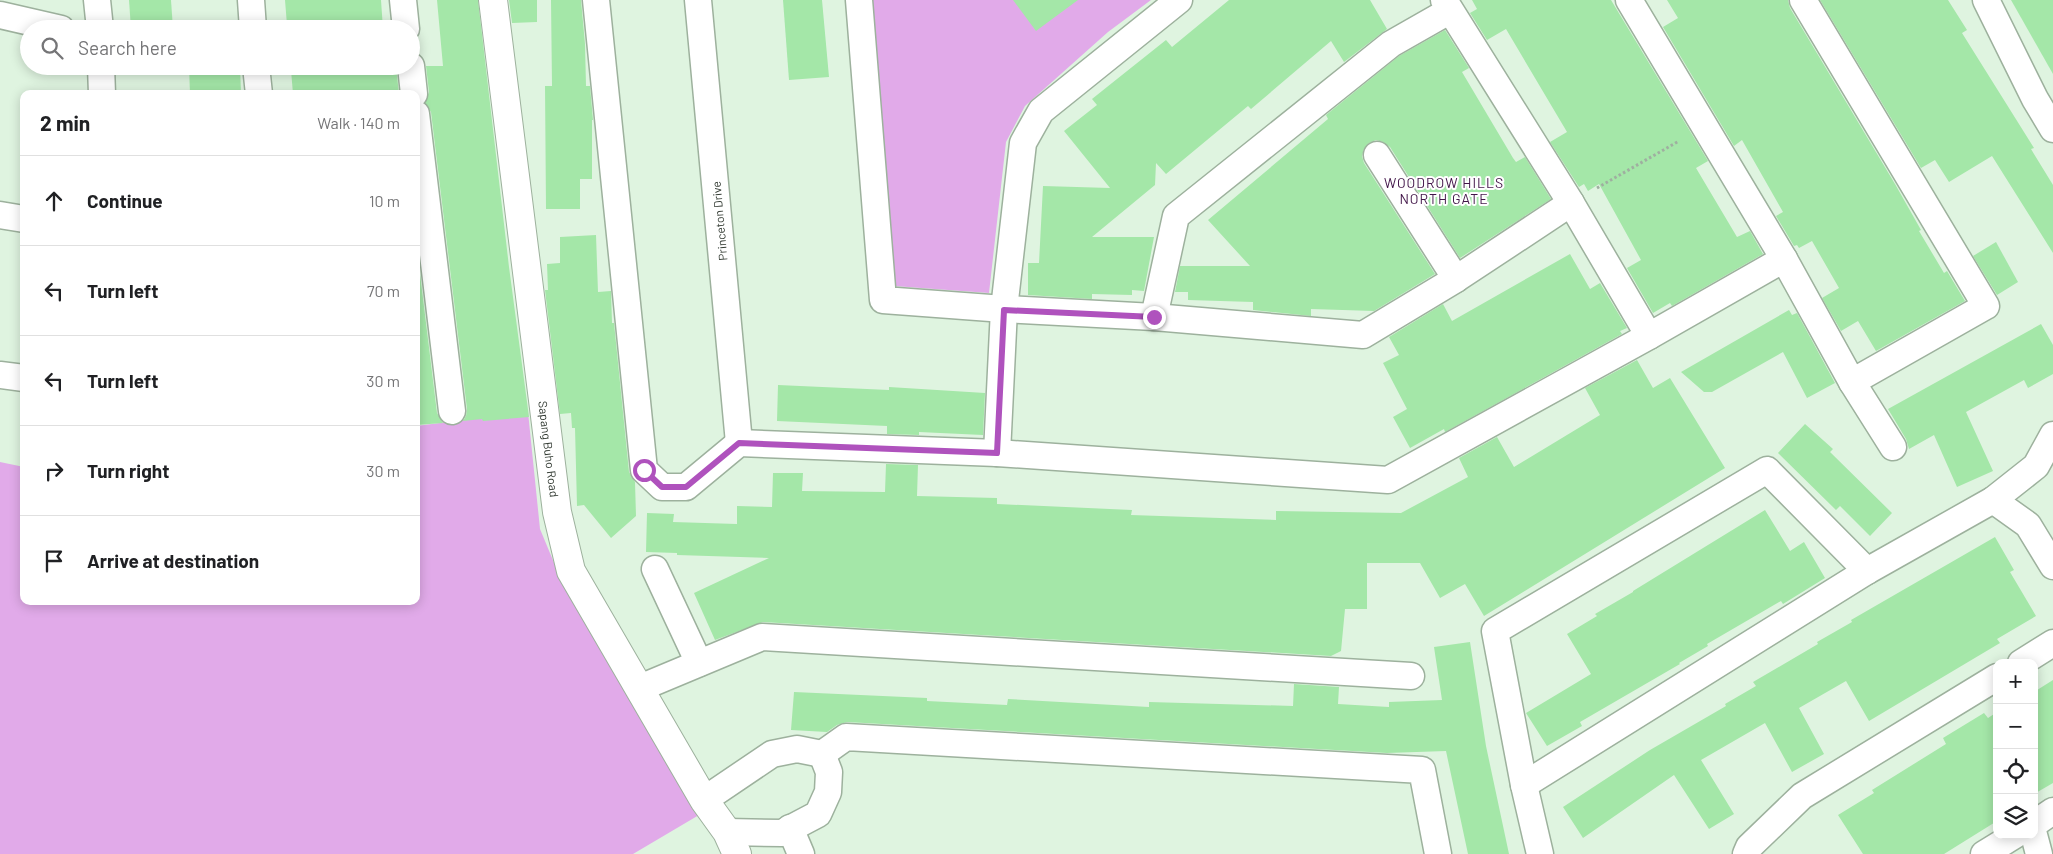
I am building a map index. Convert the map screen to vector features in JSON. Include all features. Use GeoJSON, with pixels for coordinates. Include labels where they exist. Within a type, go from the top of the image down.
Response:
{"type":"FeatureCollection","features":[{"type":"Feature","properties":{"kind":"street"},"geometry":{"type":"LineString","coordinates":[[97,0],[99,20]]}},
{"type":"Feature","properties":{"kind":"street"},"geometry":{"type":"LineString","coordinates":[[251,0],[252,20]]}},
{"type":"Feature","properties":{"kind":"street"},"geometry":{"type":"LineString","coordinates":[[403,0],[405,20]]}},
{"type":"Feature","properties":{"kind":"street","name":"Sapang Buho Road"},"geometry":{"type":"LineString","coordinates":[[493,0],[557,512],[571,570],[704,800],[732,843]]}},
{"type":"Feature","properties":{"kind":"street"},"geometry":{"type":"LineString","coordinates":[[596,0],[644,470],[662,487],[686,487],[739,443],[997,453],[1388,480],[1650,336],[1784,259]]}},
{"type":"Feature","properties":{"kind":"street","name":"Princeton Drive"},"geometry":{"type":"LineString","coordinates":[[698,0],[739,443]]}},
{"type":"Feature","properties":{"kind":"street"},"geometry":{"type":"LineString","coordinates":[[859,0],[883,300],[1004,310],[1154,317],[1363,335],[1456,279],[1571,203]]}},
{"type":"Feature","properties":{"kind":"street"},"geometry":{"type":"LineString","coordinates":[[997,453],[1004,310],[1023,143],[1041,111],[1180,0]]}},
{"type":"Feature","properties":{"kind":"street"},"geometry":{"type":"LineString","coordinates":[[1629,0],[1784,259],[1852,382],[1893,447]]}},
{"type":"Feature","properties":{"kind":"street"},"geometry":{"type":"LineString","coordinates":[[1803,0],[1986,306],[1852,382]]}},
{"type":"Feature","properties":{"kind":"street"},"geometry":{"type":"LineString","coordinates":[[1986,0],[2035,99],[2053,129]]}},
{"type":"Feature","properties":{"kind":"street"},"geometry":{"type":"LineString","coordinates":[[1154,317],[1176,216],[1391,44],[1447,5],[1571,203],[1650,336]]}},
{"type":"Feature","properties":{"kind":"street"},"geometry":{"type":"LineString","coordinates":[[0,15],[22,20]]}},
{"type":"Feature","properties":{"kind":"street"},"geometry":{"type":"LineString","coordinates":[[101,75],[102,90]]}},
{"type":"Feature","properties":{"kind":"street"},"geometry":{"type":"LineString","coordinates":[[257,75],[259,90]]}},
{"type":"Feature","properties":{"kind":"street"},"geometry":{"type":"LineString","coordinates":[[412,75],[414,90]]}},
{"type":"Feature","properties":{"kind":"street"},"geometry":{"type":"LineString","coordinates":[[420,147],[452,411]]}},
{"type":"Feature","properties":{"kind":"street"},"geometry":{"type":"LineString","coordinates":[[1377,155],[1456,279]]}},
{"type":"Feature","properties":{"kind":"street"},"geometry":{"type":"LineString","coordinates":[[0,215],[20,218]]}},
{"type":"Feature","properties":{"kind":"street"},"geometry":{"type":"LineString","coordinates":[[0,375],[20,378]]}},
{"type":"Feature","properties":{"kind":"street"},"geometry":{"type":"LineString","coordinates":[[1524,784],[1867,570],[1993,500],[2036,466],[2052,435]]}},
{"type":"Feature","properties":{"kind":"street"},"geometry":{"type":"LineString","coordinates":[[1540,854],[1524,784],[1495,631],[1767,470],[1867,570]]}},
{"type":"Feature","properties":{"kind":"street"},"geometry":{"type":"LineString","coordinates":[[1993,500],[2028,524],[2053,566]]}},
{"type":"Feature","properties":{"kind":"street"},"geometry":{"type":"LineString","coordinates":[[655,570],[699,663]]}},
{"type":"Feature","properties":{"kind":"street"},"geometry":{"type":"LineString","coordinates":[[640,688],[762,637],[1411,676]]}},
{"type":"Feature","properties":{"kind":"street"},"geometry":{"type":"LineString","coordinates":[[2027,659],[2053,643]]}},
{"type":"Feature","properties":{"kind":"street"},"geometry":{"type":"LineString","coordinates":[[1746,854],[1749,847],[1802,796],[1993,679]]}},
{"type":"Feature","properties":{"kind":"street"},"geometry":{"type":"LineString","coordinates":[[704,800],[772,754],[797,749],[822,754],[846,737],[1422,770],[1438,854]]}},
{"type":"Feature","properties":{"kind":"street"},"geometry":{"type":"LineString","coordinates":[[732,843],[782,833],[818,814],[828,792],[828,772],[822,754]]}},
{"type":"Feature","properties":{"kind":"street"},"geometry":{"type":"LineString","coordinates":[[2038,821],[2053,811]]}},
{"type":"Feature","properties":{"kind":"street"},"geometry":{"type":"LineString","coordinates":[[790,828],[800,854]]}},
{"type":"Feature","properties":{"kind":"street"},"geometry":{"type":"LineString","coordinates":[[1984,854],[2008,839]]}},
{"type":"Feature","properties":{"kind":"street"},"geometry":{"type":"LineString","coordinates":[[2035,839],[2039,854]]}},
{"type":"Feature","properties":{"kind":"path"},"geometry":{"type":"LineString","coordinates":[[1571,203],[1704,127]]}},
{"type":"Feature","properties":{"kind":"shaded area"},"geometry":{"type":"Polygon","coordinates":[[[871,0],[1151,0],[1108,32],[1025,106],[1006,142],[989,293],[894,286],[871,0]]]}},
{"type":"Feature","properties":{"kind":"shaded area"},"geometry":{"type":"Polygon","coordinates":[[[528,412],[540,529],[562,582],[699,815],[633,854],[0,854],[0,462],[20,466],[20,605],[420,605],[420,426],[528,412]]]}},
{"type":"Feature","properties":{"kind":"building"},"geometry":{"type":"Polygon","coordinates":[[[129,0],[171,0],[172,20],[130,20],[129,0]]]}},
{"type":"Feature","properties":{"kind":"building"},"geometry":{"type":"Polygon","coordinates":[[[285,0],[381,0],[382,20],[287,20],[285,0]]]}},
{"type":"Feature","properties":{"kind":"building"},"geometry":{"type":"Polygon","coordinates":[[[437,0],[478,0],[509,267],[529,417],[463,421],[467,409],[431,112],[425,103],[429,92],[426,66],[443,66],[437,0]]]}},
{"type":"Feature","properties":{"kind":"building"},"geometry":{"type":"Polygon","coordinates":[[[509,0],[537,0],[537,22],[512,23],[509,0]]]}},
{"type":"Feature","properties":{"kind":"building"},"geometry":{"type":"Polygon","coordinates":[[[551,0],[581,0],[586,86],[590,86],[593,120],[592,179],[580,179],[580,209],[546,209],[545,86],[552,86],[551,0]]]}},
{"type":"Feature","properties":{"kind":"building"},"geometry":{"type":"Polygon","coordinates":[[[783,0],[822,0],[829,77],[789,80],[783,0]]]}},
{"type":"Feature","properties":{"kind":"building"},"geometry":{"type":"Polygon","coordinates":[[[1013,0],[1078,0],[1036,31],[1013,0]]]}},
{"type":"Feature","properties":{"kind":"building"},"geometry":{"type":"Polygon","coordinates":[[[1229,0],[1370,0],[1387,29],[1344,62],[1331,41],[1251,109],[1248,106],[1166,174],[1156,163],[1155,185],[1092,237],[1154,237],[1144,291],[1132,290],[1132,295],[1092,294],[1092,299],[1028,295],[1028,263],[1039,263],[1043,186],[1110,188],[1064,131],[1097,105],[1092,99],[1166,40],[1172,47],[1229,0]]]}},
{"type":"Feature","properties":{"kind":"building"},"geometry":{"type":"Polygon","coordinates":[[[1472,0],[1611,0],[1708,161],[1696,168],[1737,237],[1750,231],[1763,254],[1672,306],[1670,303],[1653,313],[1627,268],[1641,260],[1599,184],[1588,191],[1584,184],[1579,187],[1550,142],[1567,132],[1506,29],[1487,40],[1470,13],[1477,9],[1472,0]]]}},
{"type":"Feature","properties":{"kind":"building"},"geometry":{"type":"Polygon","coordinates":[[[1667,0],[1788,0],[1790,8],[1895,184],[1921,230],[1919,231],[1944,273],[1947,271],[1965,301],[1876,351],[1858,321],[1841,331],[1822,298],[1839,288],[1812,241],[1799,248],[1797,245],[1794,246],[1776,216],[1783,212],[1742,140],[1734,146],[1663,27],[1678,18],[1667,0]]]}},
{"type":"Feature","properties":{"kind":"building"},"geometry":{"type":"Polygon","coordinates":[[[1820,0],[1948,0],[1967,30],[1962,33],[2034,148],[2031,149],[2053,185],[2053,253],[1992,156],[1949,182],[1935,160],[1921,168],[1820,0]]]}},
{"type":"Feature","properties":{"kind":"building"},"geometry":{"type":"Polygon","coordinates":[[[2011,0],[2053,0],[2053,74],[2011,0]]]}},
{"type":"Feature","properties":{"kind":"building"},"geometry":{"type":"Polygon","coordinates":[[[1445,30],[1469,68],[1462,72],[1513,158],[1516,162],[1525,157],[1551,199],[1460,258],[1390,147],[1376,140],[1369,143],[1364,149],[1362,156],[1364,163],[1435,274],[1374,311],[1311,309],[1311,316],[1253,310],[1253,302],[1188,300],[1188,292],[1175,292],[1180,266],[1250,266],[1208,220],[1328,119],[1326,115],[1399,56],[1445,30]]]}},
{"type":"Feature","properties":{"kind":"building"},"geometry":{"type":"Polygon","coordinates":[[[189,75],[240,75],[241,90],[190,90],[189,75]]]}},
{"type":"Feature","properties":{"kind":"building"},"geometry":{"type":"Polygon","coordinates":[[[291,75],[397,75],[399,90],[293,90],[291,75]]]}},
{"type":"Feature","properties":{"kind":"building"},"geometry":{"type":"Polygon","coordinates":[[[596,235],[598,292],[611,291],[612,323],[614,323],[629,472],[635,482],[636,516],[611,538],[584,505],[577,506],[575,428],[572,428],[571,413],[560,414],[545,290],[548,290],[547,264],[560,263],[560,237],[596,235]]]}},
{"type":"Feature","properties":{"kind":"building"},"geometry":{"type":"Polygon","coordinates":[[[1996,242],[2018,282],[1997,295],[1973,256],[1996,242]]]}},
{"type":"Feature","properties":{"kind":"building"},"geometry":{"type":"Polygon","coordinates":[[[1570,254],[1590,289],[1600,283],[1627,328],[1620,331],[1622,334],[1445,432],[1444,429],[1410,448],[1393,417],[1407,409],[1383,363],[1399,355],[1389,337],[1443,304],[1452,321],[1570,254]]]}},
{"type":"Feature","properties":{"kind":"building"},"geometry":{"type":"Polygon","coordinates":[[[420,274],[437,413],[443,423],[420,425],[420,274]]]}},
{"type":"Feature","properties":{"kind":"building"},"geometry":{"type":"Polygon","coordinates":[[[1789,310],[1792,315],[1797,313],[1835,383],[1807,398],[1783,352],[1712,392],[1704,392],[1681,372],[1789,310]]]}},
{"type":"Feature","properties":{"kind":"building"},"geometry":{"type":"Polygon","coordinates":[[[2041,324],[2053,345],[2053,374],[2028,388],[2024,380],[1966,412],[1993,471],[1957,487],[1934,435],[1909,449],[1906,439],[1888,409],[2041,324]]]}},
{"type":"Feature","properties":{"kind":"building"},"geometry":{"type":"Polygon","coordinates":[[[1637,360],[1653,388],[1670,378],[1725,468],[1484,616],[1465,584],[1440,598],[1420,563],[1367,563],[1367,609],[1345,609],[1341,651],[1331,656],[763,622],[715,640],[694,593],[769,558],[646,552],[647,513],[674,514],[673,522],[737,524],[737,506],[772,507],[773,473],[803,473],[802,491],[885,492],[886,464],[918,465],[917,496],[997,498],[997,504],[1132,510],[1131,515],[1276,520],[1276,511],[1401,513],[1468,477],[1459,458],[1497,437],[1514,467],[1600,415],[1585,388],[1637,360]]]}},
{"type":"Feature","properties":{"kind":"building"},"geometry":{"type":"Polygon","coordinates":[[[778,385],[889,390],[889,387],[985,393],[983,435],[919,432],[919,435],[887,434],[887,426],[777,421],[778,385]]]}},
{"type":"Feature","properties":{"kind":"building"},"geometry":{"type":"Polygon","coordinates":[[[1805,424],[1833,449],[1830,452],[1892,513],[1870,536],[1840,506],[1836,510],[1778,453],[1805,424]]]}},
{"type":"Feature","properties":{"kind":"building"},"geometry":{"type":"Polygon","coordinates":[[[1765,510],[1790,551],[1804,542],[1825,578],[1783,604],[1781,601],[1707,644],[1708,646],[1680,664],[1580,722],[1582,726],[1547,746],[1526,713],[1591,674],[1567,634],[1597,616],[1595,614],[1765,510]]]}},
{"type":"Feature","properties":{"kind":"building"},"geometry":{"type":"Polygon","coordinates":[[[1995,537],[2014,570],[2010,572],[2036,616],[1997,639],[2000,643],[1869,721],[1846,681],[1799,708],[1824,754],[1792,772],[1765,723],[1701,760],[1734,814],[1709,829],[1674,775],[1583,838],[1563,807],[1650,750],[1726,706],[1725,704],[1756,686],[1753,682],[1818,644],[1817,642],[1852,622],[1851,620],[1995,537]]]}},
{"type":"Feature","properties":{"kind":"building"},"geometry":{"type":"Polygon","coordinates":[[[1470,642],[1486,746],[1509,854],[1468,854],[1446,751],[1387,753],[847,722],[837,725],[827,732],[791,730],[794,692],[927,698],[927,701],[1007,705],[1008,699],[1149,707],[1149,702],[1293,706],[1294,684],[1339,687],[1338,704],[1389,707],[1389,702],[1442,700],[1434,647],[1470,642]]]}},
{"type":"Feature","properties":{"kind":"building"},"geometry":{"type":"Polygon","coordinates":[[[2053,680],[2053,783],[2038,792],[2038,704],[2038,689],[2053,680]]]}},
{"type":"Feature","properties":{"kind":"building"},"geometry":{"type":"Polygon","coordinates":[[[1984,713],[1988,718],[1993,715],[1993,823],[1944,854],[1863,854],[1838,815],[1874,793],[1872,790],[1946,744],[1943,738],[1984,713]]]}},
{"type":"Feature","properties":{"kind":"district","name":"WOODROW HILLS NORTH GATE"},"geometry":{"type":"Point","coordinates":[1444,190]}},
{"type":"Feature","properties":{"kind":"route"},"geometry":{"type":"LineString","coordinates":[[644,470],[662,487],[686,487],[739,443],[997,453],[1004,310],[1154,317]]}}]}
